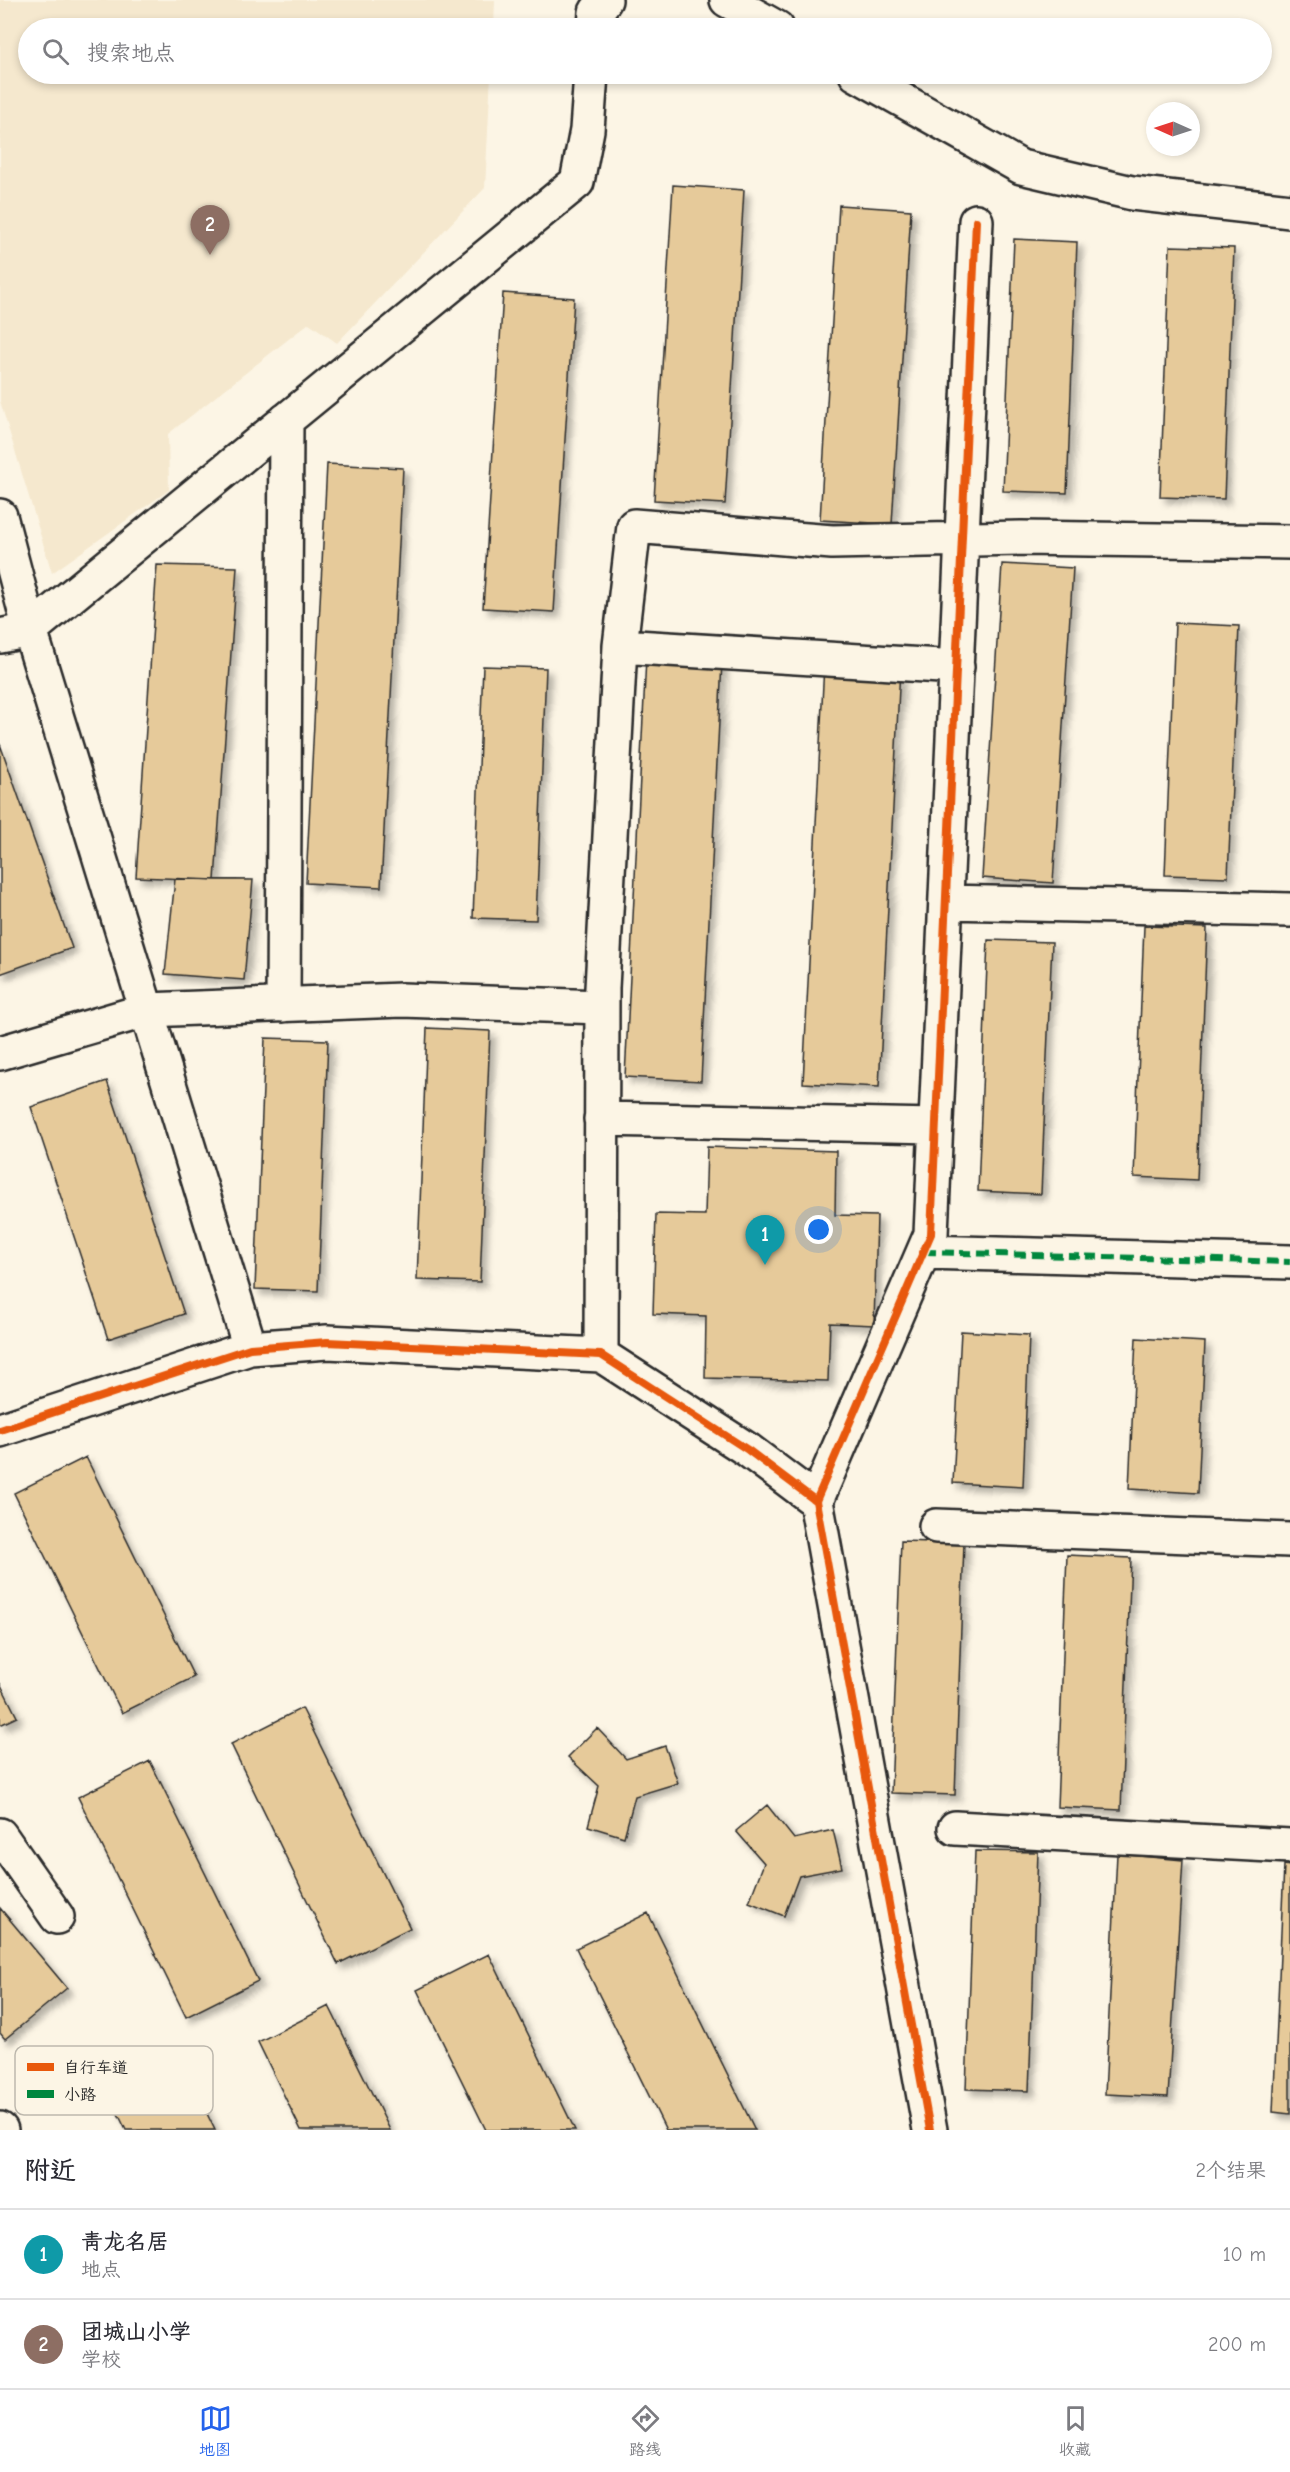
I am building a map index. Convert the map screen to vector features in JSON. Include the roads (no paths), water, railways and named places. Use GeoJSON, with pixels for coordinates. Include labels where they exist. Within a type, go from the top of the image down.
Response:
{"type":"FeatureCollection","features":[{"type":"Feature","properties":{"kind":"street"},"geometry":{"type":"LineString","coordinates":[[596,18],[596,12],[605,0]]}},
{"type":"Feature","properties":{"kind":"street"},"geometry":{"type":"LineString","coordinates":[[727,0],[759,18]]}},
{"type":"Feature","properties":{"kind":"street"},"geometry":{"type":"LineString","coordinates":[[15,633],[286,420],[577,182],[586,130],[590,84]]}},
{"type":"Feature","properties":{"kind":"street"},"geometry":{"type":"LineString","coordinates":[[874,84],[1021,167],[1132,193],[1290,211]]}},
{"type":"Feature","properties":{"kind":"street"},"geometry":{"type":"LineString","coordinates":[[930,2130],[816,1501],[932,1234],[976,221]]}},
{"type":"Feature","properties":{"kind":"street"},"geometry":{"type":"LineString","coordinates":[[283,1005],[286,420]]}},
{"type":"Feature","properties":{"kind":"street"},"geometry":{"type":"LineString","coordinates":[[0,516],[15,633],[147,1010],[250,1348]]}},
{"type":"Feature","properties":{"kind":"street"},"geometry":{"type":"LineString","coordinates":[[0,1053],[147,1010],[402,1000],[601,1007],[620,646],[634,526],[832,542],[1021,538],[1290,542]]}},
{"type":"Feature","properties":{"kind":"street"},"geometry":{"type":"LineString","coordinates":[[620,646],[957,667]]}},
{"type":"Feature","properties":{"kind":"street"},"geometry":{"type":"LineString","coordinates":[[946,902],[1290,910]]}},
{"type":"Feature","properties":{"kind":"street"},"geometry":{"type":"LineString","coordinates":[[601,1355],[602,989]]}},
{"type":"Feature","properties":{"kind":"street"},"geometry":{"type":"LineString","coordinates":[[601,1119],[936,1126]]}},
{"type":"Feature","properties":{"kind":"street"},"geometry":{"type":"LineString","coordinates":[[924,1252],[1290,1262]]}},
{"type":"Feature","properties":{"kind":"street"},"geometry":{"type":"LineString","coordinates":[[0,1430],[250,1348],[327,1342],[601,1355],[748,1450],[816,1501]]}},
{"type":"Feature","properties":{"kind":"street"},"geometry":{"type":"LineString","coordinates":[[936,1526],[1290,1540]]}},
{"type":"Feature","properties":{"kind":"street"},"geometry":{"type":"LineString","coordinates":[[956,1828],[1290,1846]]}},
{"type":"Feature","properties":{"kind":"street"},"geometry":{"type":"LineString","coordinates":[[0,1835],[57,1917]]}},
{"type":"Feature","properties":{"kind":"place","name":"团城山小学"},"geometry":{"type":"Point","coordinates":[210,255]}},
{"type":"Feature","properties":{"kind":"place","name":"青龙名居"},"geometry":{"type":"Point","coordinates":[765,1265]}}]}
